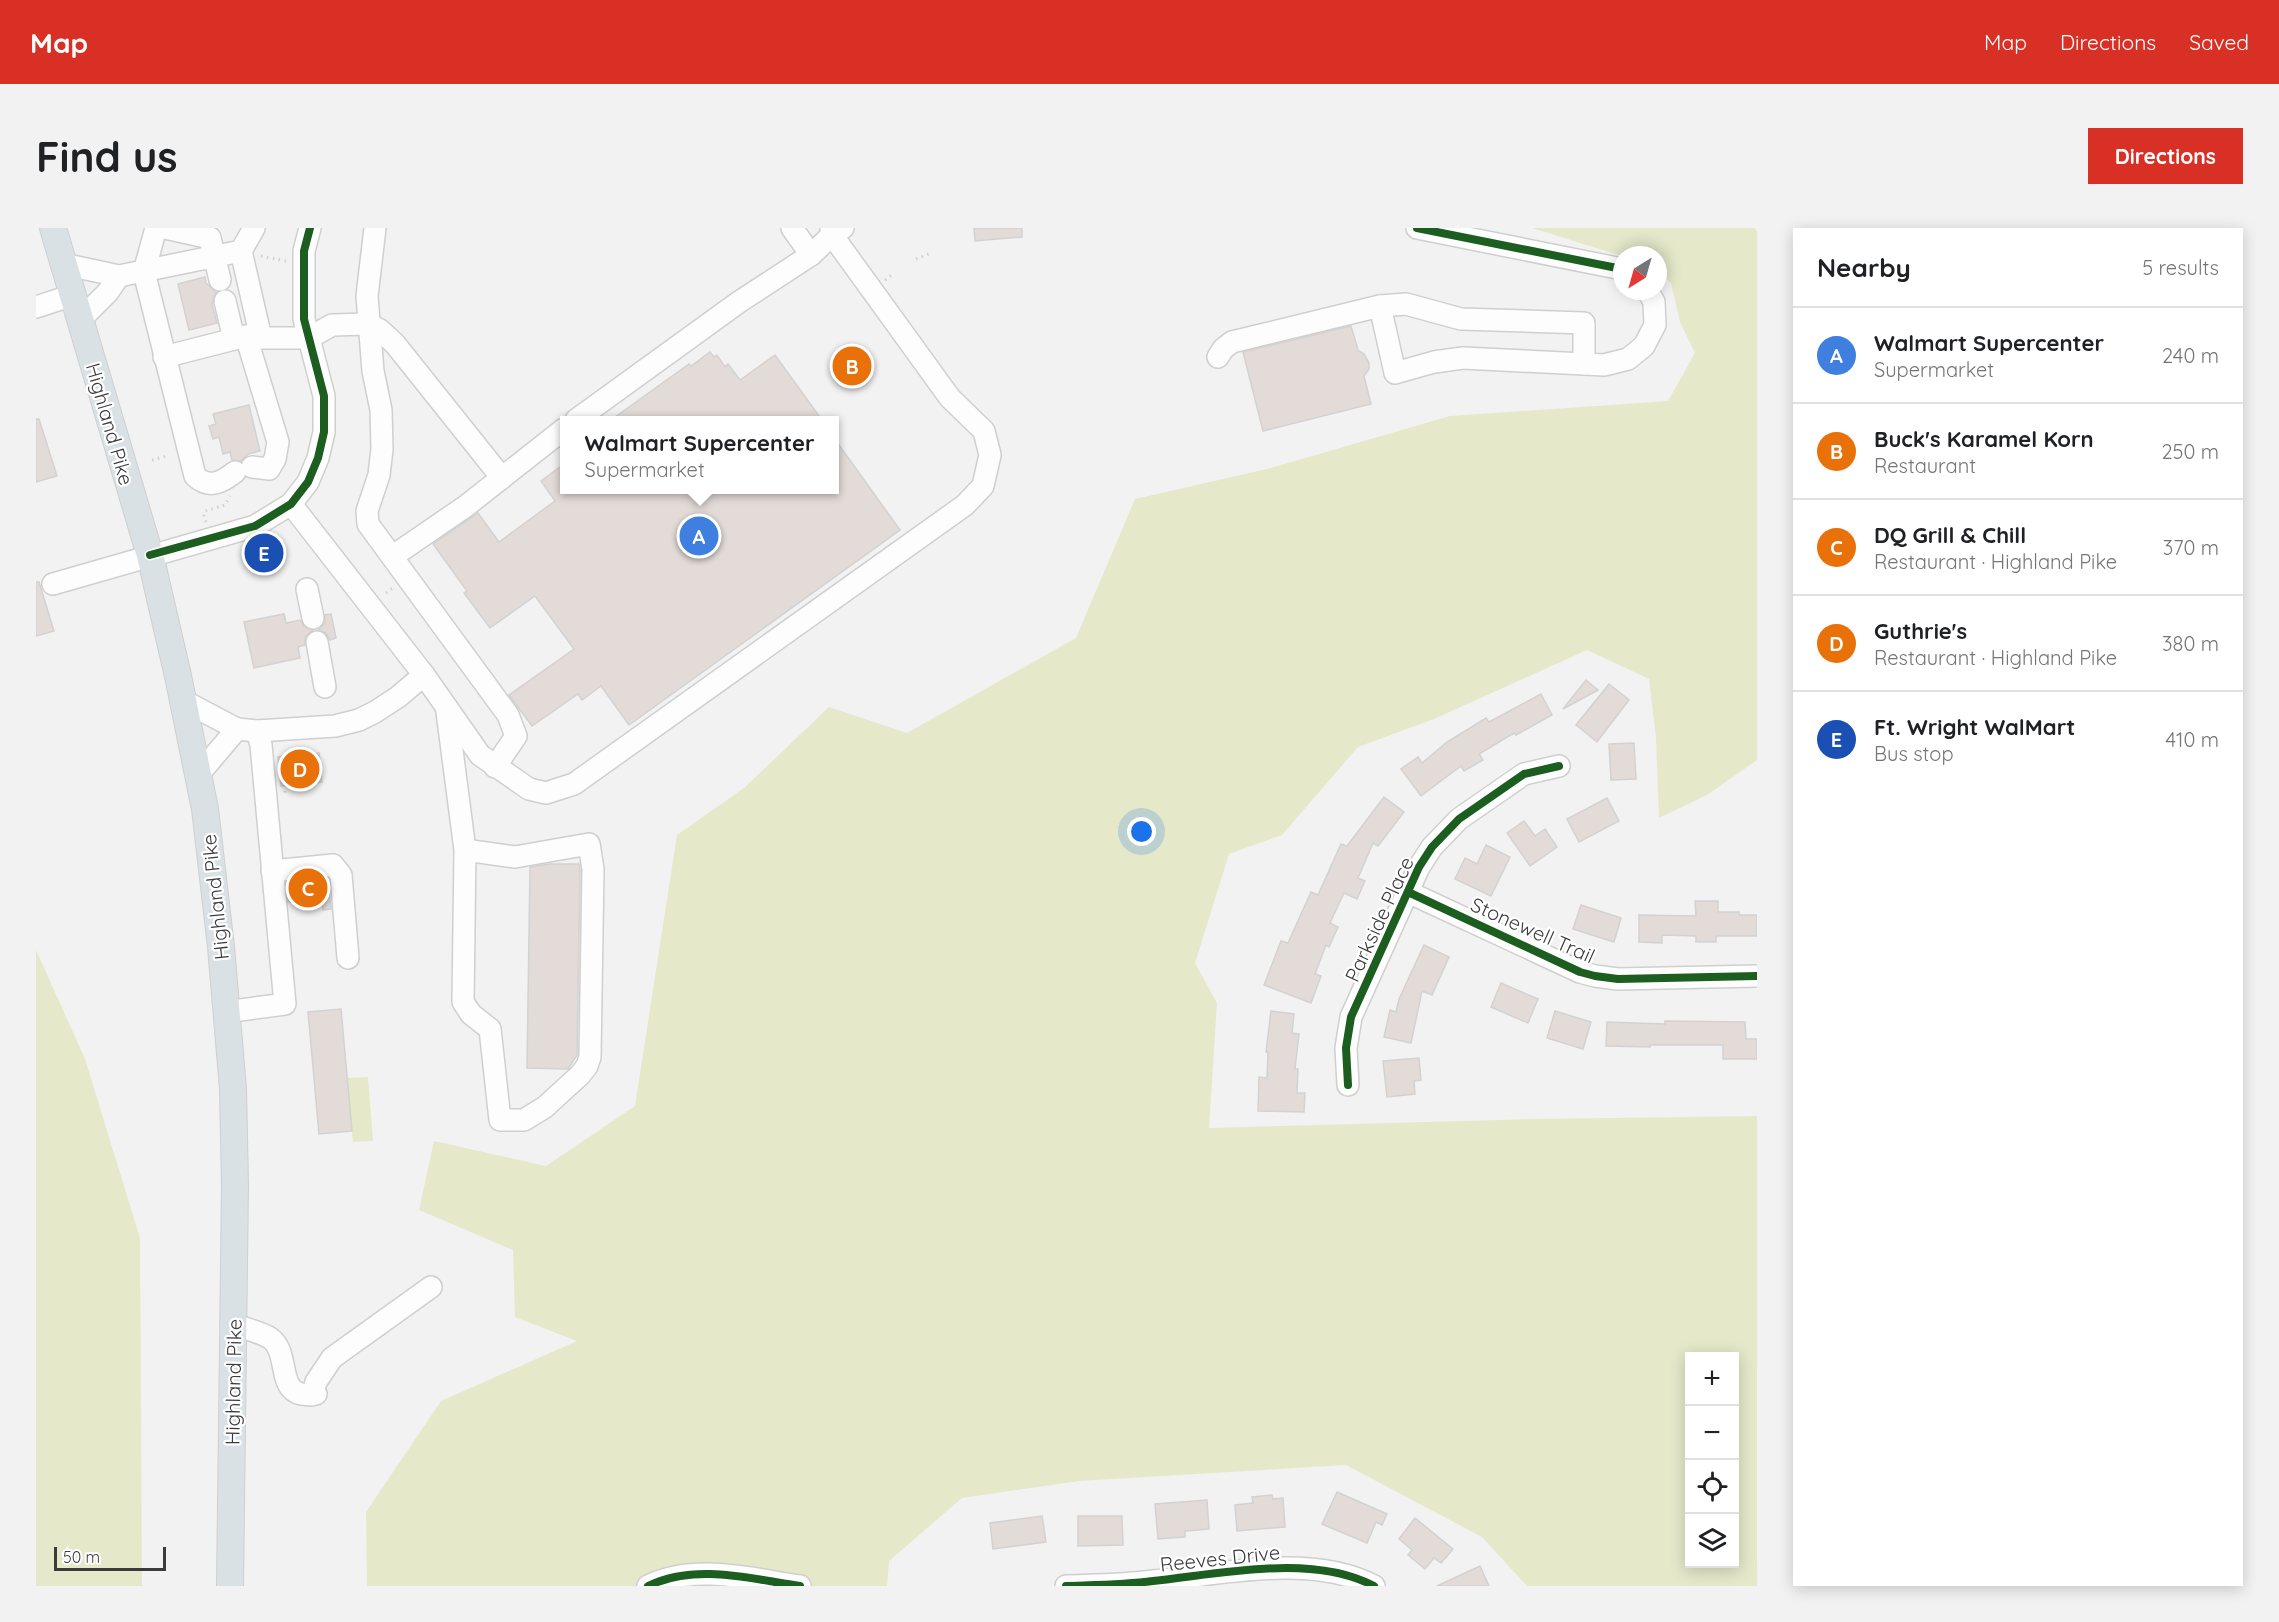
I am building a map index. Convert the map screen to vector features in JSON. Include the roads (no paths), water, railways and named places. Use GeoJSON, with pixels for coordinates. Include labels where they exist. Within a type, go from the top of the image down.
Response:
{"type":"FeatureCollection","features":[{"type":"Feature","properties":{"kind":"main road","name":"Highland Pike"},"geometry":{"type":"LineString","coordinates":[[52,228],[150,555],[205,809],[233,1089],[235,1185],[230,1586]]}},
{"type":"Feature","properties":{"kind":"street"},"geometry":{"type":"LineString","coordinates":[[156,228],[144,272],[195,476],[202,483],[213,484],[224,481],[244,470],[268,469],[275,459],[278,442],[247,338],[225,301]]}},
{"type":"Feature","properties":{"kind":"street"},"geometry":{"type":"LineString","coordinates":[[165,228],[210,238],[220,280]]}},
{"type":"Feature","properties":{"kind":"street"},"geometry":{"type":"LineString","coordinates":[[247,338],[248,253],[254,228]]}},
{"type":"Feature","properties":{"kind":"street"},"geometry":{"type":"LineString","coordinates":[[53,584],[255,526],[291,504],[308,482],[318,458],[324,432],[324,396],[304,319],[304,251],[310,228]]}},
{"type":"Feature","properties":{"kind":"street"},"geometry":{"type":"LineString","coordinates":[[375,228],[367,296],[373,371],[381,410],[382,449],[379,475],[367,511],[368,524],[508,715],[516,736],[495,767]]}},
{"type":"Feature","properties":{"kind":"street"},"geometry":{"type":"LineString","coordinates":[[792,228],[811,255]]}},
{"type":"Feature","properties":{"kind":"street"},"geometry":{"type":"LineString","coordinates":[[1417,228],[1613,267]]}},
{"type":"Feature","properties":{"kind":"street"},"geometry":{"type":"LineString","coordinates":[[291,504],[424,675],[480,755],[529,789],[546,793],[574,784],[965,505],[983,486],[990,455],[984,431],[950,398],[836,230],[811,255],[739,302],[582,416]]}},
{"type":"Feature","properties":{"kind":"street"},"geometry":{"type":"LineString","coordinates":[[63,264],[119,276],[214,256],[248,253]]}},
{"type":"Feature","properties":{"kind":"street"},"geometry":{"type":"LineString","coordinates":[[80,320],[108,292],[119,276]]}},
{"type":"Feature","properties":{"kind":"street"},"geometry":{"type":"LineString","coordinates":[[36,307],[73,295]]}},
{"type":"Feature","properties":{"kind":"street"},"geometry":{"type":"LineString","coordinates":[[1380,306],[1395,374],[1434,362],[1463,358],[1594,364],[1628,359],[1644,346],[1655,326],[1653,300]]}},
{"type":"Feature","properties":{"kind":"street"},"geometry":{"type":"LineString","coordinates":[[1218,357],[1222,349],[1232,342],[1380,306],[1406,304],[1461,319],[1584,323],[1594,364]]}},
{"type":"Feature","properties":{"kind":"street"},"geometry":{"type":"LineString","coordinates":[[164,357],[247,338],[309,338],[332,325],[368,324],[380,330],[395,344],[502,478]]}},
{"type":"Feature","properties":{"kind":"street"},"geometry":{"type":"LineString","coordinates":[[393,556],[466,506],[560,432]]}},
{"type":"Feature","properties":{"kind":"street"},"geometry":{"type":"LineString","coordinates":[[308,589],[313,618]]}},
{"type":"Feature","properties":{"kind":"street"},"geometry":{"type":"LineString","coordinates":[[317,642],[325,687]]}},
{"type":"Feature","properties":{"kind":"street"},"geometry":{"type":"LineString","coordinates":[[198,775],[223,743],[247,730],[335,726],[359,720],[398,697],[424,675]]}},
{"type":"Feature","properties":{"kind":"street"},"geometry":{"type":"LineString","coordinates":[[182,700],[247,730],[261,746],[285,1004],[226,1012]]}},
{"type":"Feature","properties":{"kind":"street"},"geometry":{"type":"LineString","coordinates":[[447,709],[465,850],[463,1002],[471,1014],[490,1029],[500,1120],[524,1120],[546,1107],[580,1075],[590,1057],[593,869],[589,844],[515,857],[465,850]]}},
{"type":"Feature","properties":{"kind":"street","name":"Parkside Place"},"geometry":{"type":"LineString","coordinates":[[1348,1085],[1346,1048],[1351,1017],[1419,867],[1432,847],[1459,819],[1524,774],[1559,766]]}},
{"type":"Feature","properties":{"kind":"street"},"geometry":{"type":"LineString","coordinates":[[272,871],[333,865],[341,875],[348,958]]}},
{"type":"Feature","properties":{"kind":"street","name":"Stonewell Trail"},"geometry":{"type":"LineString","coordinates":[[1408,892],[1580,972],[1595,976],[1618,979],[1757,976]]}},
{"type":"Feature","properties":{"kind":"street"},"geometry":{"type":"LineString","coordinates":[[234,1324],[271,1339],[279,1351],[286,1381],[293,1391],[305,1396],[314,1395],[316,1382],[332,1358],[431,1287]]}},
{"type":"Feature","properties":{"kind":"street","name":"Reeves Drive"},"geometry":{"type":"LineString","coordinates":[[1066,1586],[1144,1582],[1295,1568],[1326,1570],[1362,1580],[1374,1586]]}},
{"type":"Feature","properties":{"kind":"street"},"geometry":{"type":"LineString","coordinates":[[648,1586],[684,1575],[700,1574],[800,1586]]}},
{"type":"Feature","properties":{"kind":"place","name":"Buck's Karamel Korn"},"geometry":{"type":"Point","coordinates":[852,366]}},
{"type":"Feature","properties":{"kind":"place","name":"Walmart Supercenter"},"geometry":{"type":"Point","coordinates":[699,536]}},
{"type":"Feature","properties":{"kind":"place","name":"Ft. Wright WalMart"},"geometry":{"type":"Point","coordinates":[264,553]}},
{"type":"Feature","properties":{"kind":"place","name":"Guthrie's"},"geometry":{"type":"Point","coordinates":[300,769]}},
{"type":"Feature","properties":{"kind":"place","name":"DQ Grill & Chill"},"geometry":{"type":"Point","coordinates":[308,888]}}]}
